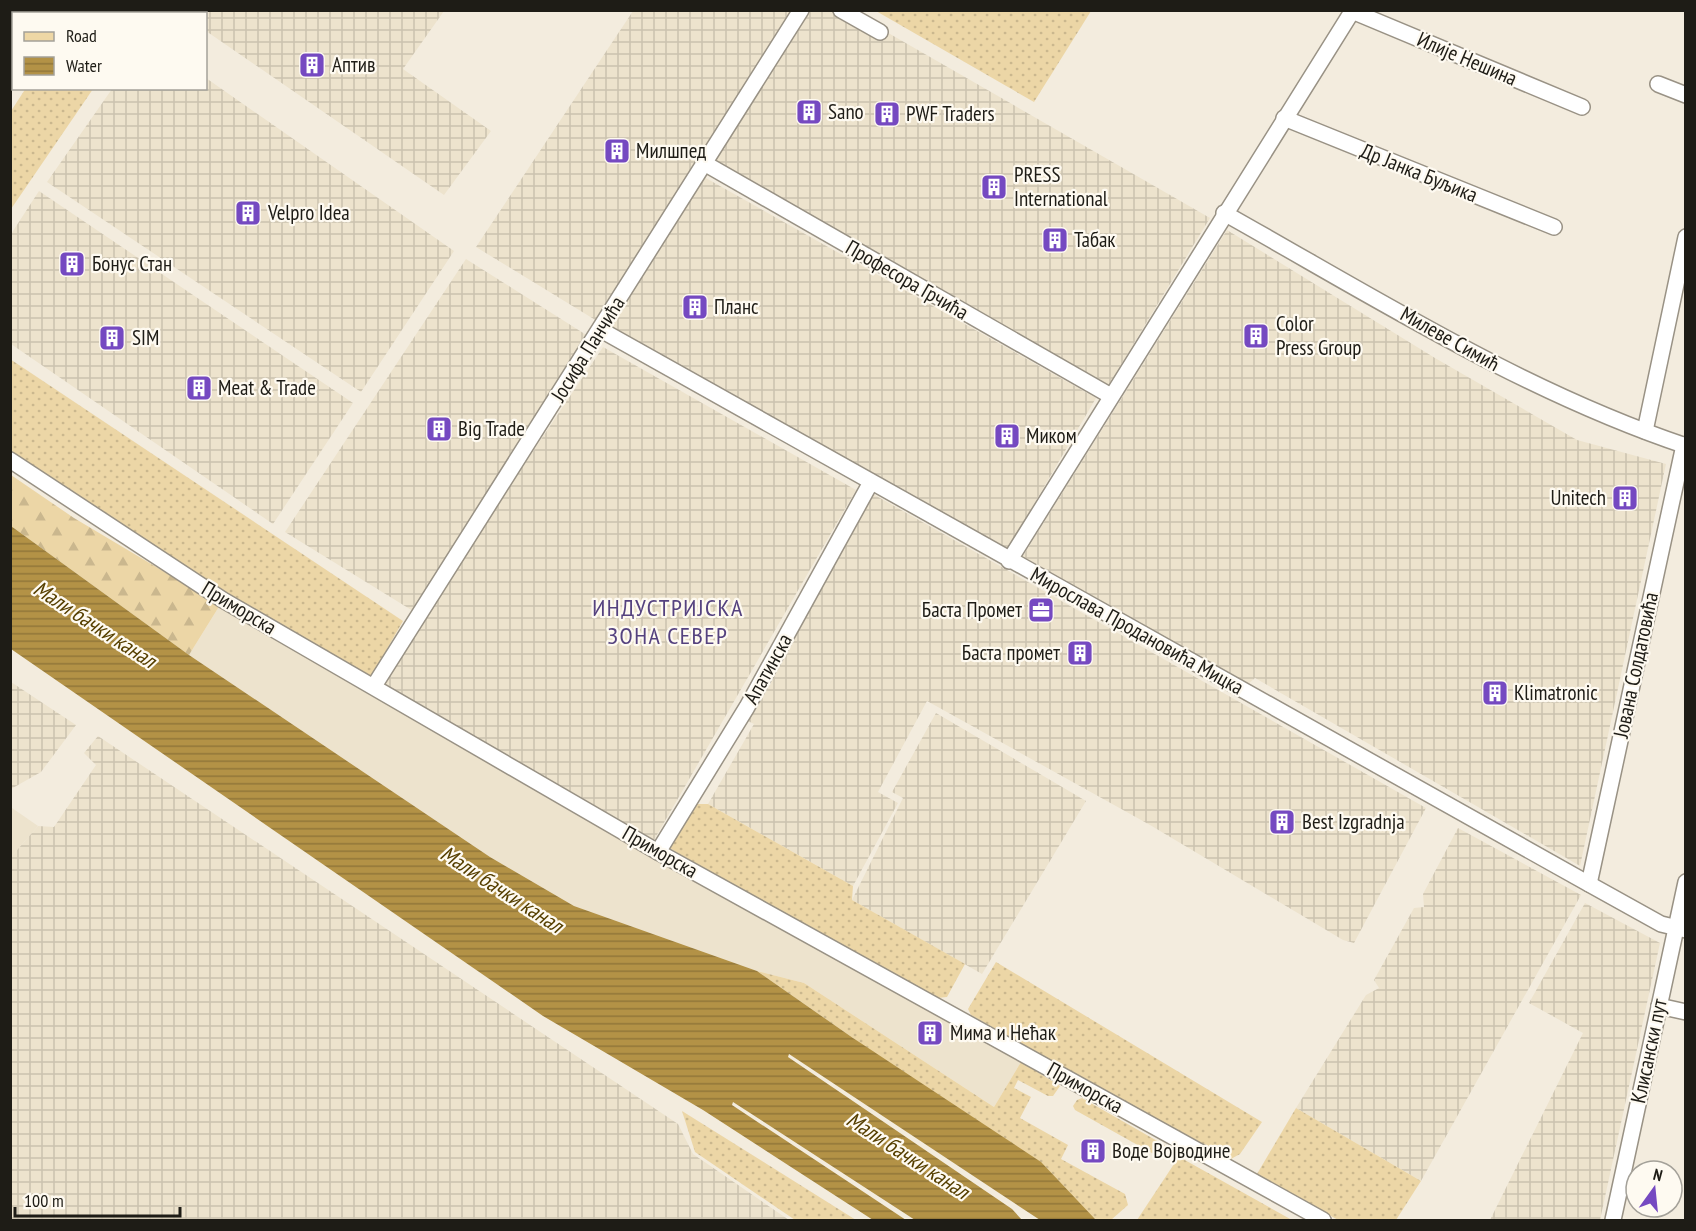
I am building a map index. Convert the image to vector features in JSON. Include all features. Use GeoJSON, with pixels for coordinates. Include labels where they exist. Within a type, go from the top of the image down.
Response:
{"type":"FeatureCollection","features":[{"type":"Feature","properties":{"kind":"street","name":"Јосифа Панчића"},"geometry":{"type":"LineString","coordinates":[[374,686],[601,330],[801,10]]}},
{"type":"Feature","properties":{"kind":"street"},"geometry":{"type":"LineString","coordinates":[[841,10],[880,32]]}},
{"type":"Feature","properties":{"kind":"street"},"geometry":{"type":"LineString","coordinates":[[1009,561],[1352,11]]}},
{"type":"Feature","properties":{"kind":"street","name":"Илије Нешина"},"geometry":{"type":"LineString","coordinates":[[1352,11],[1582,107]]}},
{"type":"Feature","properties":{"kind":"street"},"geometry":{"type":"LineString","coordinates":[[1658,84],[1686,95]]}},
{"type":"Feature","properties":{"kind":"street","name":"Др Јанка Буљика"},"geometry":{"type":"LineString","coordinates":[[1284,118],[1554,227]]}},
{"type":"Feature","properties":{"kind":"street","name":"Професора Грчића"},"geometry":{"type":"LineString","coordinates":[[704,163],[1110,396]]}},
{"type":"Feature","properties":{"kind":"street","name":"Милеве Симић"},"geometry":{"type":"LineString","coordinates":[[1224,213],[1506,370],[1593,411],[1685,446]]}},
{"type":"Feature","properties":{"kind":"street"},"geometry":{"type":"LineString","coordinates":[[1644,431],[1686,237]]}},
{"type":"Feature","properties":{"kind":"street","name":"Мирослава Продановића Мицка"},"geometry":{"type":"LineString","coordinates":[[601,330],[1009,561],[1226,679],[1661,924],[1681,929]]}},
{"type":"Feature","properties":{"kind":"street","name":"Јована Солдатовића"},"geometry":{"type":"LineString","coordinates":[[1589,884],[1685,446]]}},
{"type":"Feature","properties":{"kind":"street","name":"Приморска"},"geometry":{"type":"LineString","coordinates":[[10,460],[223,600],[658,852],[1323,1221]]}},
{"type":"Feature","properties":{"kind":"street","name":"Апатинска"},"geometry":{"type":"LineString","coordinates":[[658,852],[747,707],[871,483]]}},
{"type":"Feature","properties":{"kind":"street","name":"Клисански пут"},"geometry":{"type":"LineString","coordinates":[[1613,1221],[1659,1006],[1681,929],[1686,882]]}},
{"type":"Feature","properties":{"kind":"street"},"geometry":{"type":"LineString","coordinates":[[1659,1006],[1686,1012]]}},
{"type":"Feature","properties":{"kind":"shaded area"},"geometry":{"type":"Polygon","coordinates":[[[176,11],[444,11],[403,69],[491,131],[444,195],[207,32],[207,12],[176,11]]]}},
{"type":"Feature","properties":{"kind":"shaded area"},"geometry":{"type":"Polygon","coordinates":[[[633,11],[791,11],[597,321],[476,247],[633,11]]]}},
{"type":"Feature","properties":{"kind":"shaded area"},"geometry":{"type":"Polygon","coordinates":[[[802,11],[850,11],[1210,218],[1108,386],[714,162],[802,11]]]}},
{"type":"Feature","properties":{"kind":"shaded area","name":"Velpro Idea"},"geometry":{"type":"Polygon","coordinates":[[[207,79],[454,251],[361,392],[47,182],[111,90],[207,90],[207,79]]]}},
{"type":"Feature","properties":{"kind":"shaded area"},"geometry":{"type":"Polygon","coordinates":[[[704,177],[1096,398],[1006,552],[610,327],[704,177]]]}},
{"type":"Feature","properties":{"kind":"shaded area"},"geometry":{"type":"Polygon","coordinates":[[[39,191],[353,403],[273,524],[11,344],[11,234],[39,191]]]}},
{"type":"Feature","properties":{"kind":"shaded area"},"geometry":{"type":"Polygon","coordinates":[[[1227,230],[1435,358],[1577,440],[1666,464],[1580,866],[1255,678],[1248,684],[1021,559],[1227,230]]]}},
{"type":"Feature","properties":{"kind":"shaded area"},"geometry":{"type":"Polygon","coordinates":[[[466,259],[588,336],[413,611],[285,532],[466,259]]]}},
{"type":"Feature","properties":{"kind":"shaded area"},"geometry":{"type":"Polygon","coordinates":[[[603,347],[856,490],[654,840],[384,684],[495,508],[603,347]]]}},
{"type":"Feature","properties":{"kind":"shaded area"},"geometry":{"type":"Polygon","coordinates":[[[873,494],[1426,808],[1354,943],[1343,940],[1150,825],[927,701],[878,792],[898,803],[853,886],[708,804],[754,724],[746,720],[873,494]]]}},
{"type":"Feature","properties":{"kind":"shaded area"},"geometry":{"type":"Polygon","coordinates":[[[220,605],[1021,1062],[994,1107],[804,983],[757,971],[574,906],[490,857],[189,655],[220,605]]]}},
{"type":"Feature","properties":{"kind":"shaded area"},"geometry":{"type":"Polygon","coordinates":[[[11,682],[76,725],[41,772],[11,789],[11,682]]]}},
{"type":"Feature","properties":{"kind":"shaded area"},"geometry":{"type":"Polygon","coordinates":[[[936,713],[1086,801],[982,974],[852,900],[903,798],[892,792],[936,713]]]}},
{"type":"Feature","properties":{"kind":"shaded area"},"geometry":{"type":"Polygon","coordinates":[[[98,736],[678,1124],[693,1154],[789,1220],[11,1220],[11,857],[38,826],[54,827],[96,765],[84,753],[98,736]]]}},
{"type":"Feature","properties":{"kind":"shaded area"},"geometry":{"type":"Polygon","coordinates":[[[12,808],[38,826],[11,857],[10,809],[12,808]]]}},
{"type":"Feature","properties":{"kind":"shaded area"},"geometry":{"type":"Polygon","coordinates":[[[1458,828],[1581,895],[1421,1181],[1296,1108],[1366,995],[1379,988],[1374,980],[1414,908],[1424,907],[1423,894],[1458,828]]]}},
{"type":"Feature","properties":{"kind":"shaded area"},"geometry":{"type":"Polygon","coordinates":[[[1585,903],[1660,943],[1600,1220],[1490,1220],[1583,1033],[1529,1003],[1585,903]]]}},
{"type":"Feature","properties":{"kind":"green space"},"geometry":{"type":"Polygon","coordinates":[[[876,11],[1091,11],[1034,102],[876,11]]]}},
{"type":"Feature","properties":{"kind":"green space"},"geometry":{"type":"Polygon","coordinates":[[[25,90],[92,90],[11,209],[11,111],[25,90]]]}},
{"type":"Feature","properties":{"kind":"green space"},"geometry":{"type":"Polygon","coordinates":[[[10,359],[403,621],[371,677],[230,596],[11,451],[10,359]]]}},
{"type":"Feature","properties":{"kind":"green space"},"geometry":{"type":"Polygon","coordinates":[[[11,475],[74,518],[220,605],[189,655],[11,526],[11,475]]]}},
{"type":"Feature","properties":{"kind":"green space"},"geometry":{"type":"Polygon","coordinates":[[[696,804],[708,804],[853,886],[852,900],[965,964],[947,997],[937,998],[670,848],[696,804]]]}},
{"type":"Feature","properties":{"kind":"green space"},"geometry":{"type":"Polygon","coordinates":[[[996,962],[1262,1122],[1240,1154],[1229,1160],[971,1015],[968,1009],[996,962]]]}},
{"type":"Feature","properties":{"kind":"green space"},"geometry":{"type":"Polygon","coordinates":[[[757,971],[804,983],[994,1107],[1021,1062],[1060,1086],[1053,1096],[1048,1096],[1018,1080],[1014,1088],[1031,1097],[1020,1118],[1068,1145],[1061,1159],[1125,1194],[1128,1205],[1111,1220],[1094,1220],[853,1038],[757,971]]]}},
{"type":"Feature","properties":{"kind":"green space"},"geometry":{"type":"Polygon","coordinates":[[[1082,1098],[1166,1146],[1162,1157],[1075,1110],[1073,1106],[1077,1100],[1082,1098]]]}},
{"type":"Feature","properties":{"kind":"green space"},"geometry":{"type":"Polygon","coordinates":[[[1296,1108],[1421,1181],[1396,1220],[1338,1220],[1257,1174],[1296,1108]]]}},
{"type":"Feature","properties":{"kind":"green space"},"geometry":{"type":"Polygon","coordinates":[[[682,1111],[856,1220],[795,1220],[695,1152],[682,1111]]]}},
{"type":"Feature","properties":{"kind":"green space"},"geometry":{"type":"Polygon","coordinates":[[[1178,1158],[1183,1159],[1292,1220],[1137,1220],[1178,1158]]]}},
{"type":"Feature","properties":{"kind":"water","name":"Мали бачки канал"},"geometry":{"type":"Polygon","coordinates":[[[11,526],[189,655],[490,857],[574,906],[757,971],[853,1038],[1041,1162],[1095,1219],[1040,1220],[789,1054],[788,1057],[1012,1209],[1022,1220],[915,1220],[733,1102],[732,1105],[906,1220],[873,1220],[703,1110],[543,1016],[11,649],[11,526]]]}},
{"type":"Feature","properties":{"kind":"place","name":"Аптив"},"geometry":{"type":"Point","coordinates":[312,65]}},
{"type":"Feature","properties":{"kind":"place","name":"Sano"},"geometry":{"type":"Point","coordinates":[809,112]}},
{"type":"Feature","properties":{"kind":"place","name":"PWF Traders"},"geometry":{"type":"Point","coordinates":[887,114]}},
{"type":"Feature","properties":{"kind":"place","name":"Милшпед"},"geometry":{"type":"Point","coordinates":[617,151]}},
{"type":"Feature","properties":{"kind":"place","name":"PRESS International"},"geometry":{"type":"Point","coordinates":[994,187]}},
{"type":"Feature","properties":{"kind":"place","name":"Velpro Idea"},"geometry":{"type":"Point","coordinates":[248,213]}},
{"type":"Feature","properties":{"kind":"place","name":"Табак"},"geometry":{"type":"Point","coordinates":[1055,240]}},
{"type":"Feature","properties":{"kind":"place","name":"Бонус Стан"},"geometry":{"type":"Point","coordinates":[72,264]}},
{"type":"Feature","properties":{"kind":"place","name":"Планс"},"geometry":{"type":"Point","coordinates":[695,307]}},
{"type":"Feature","properties":{"kind":"place","name":"Color Press Group"},"geometry":{"type":"Point","coordinates":[1256,336]}},
{"type":"Feature","properties":{"kind":"place","name":"SIM"},"geometry":{"type":"Point","coordinates":[112,338]}},
{"type":"Feature","properties":{"kind":"place","name":"Meat & Trade"},"geometry":{"type":"Point","coordinates":[199,388]}},
{"type":"Feature","properties":{"kind":"place","name":"Big Trade"},"geometry":{"type":"Point","coordinates":[439,429]}},
{"type":"Feature","properties":{"kind":"place","name":"Миком"},"geometry":{"type":"Point","coordinates":[1007,436]}},
{"type":"Feature","properties":{"kind":"place","name":"Unitech"},"geometry":{"type":"Point","coordinates":[1625,498]}},
{"type":"Feature","properties":{"kind":"place","name":"Баста Промет"},"geometry":{"type":"Point","coordinates":[1041,610]}},
{"type":"Feature","properties":{"kind":"place","name":"Баста промет"},"geometry":{"type":"Point","coordinates":[1080,653]}},
{"type":"Feature","properties":{"kind":"place","name":"Klimatronic"},"geometry":{"type":"Point","coordinates":[1495,693]}},
{"type":"Feature","properties":{"kind":"place","name":"Best Izgradnja"},"geometry":{"type":"Point","coordinates":[1282,822]}},
{"type":"Feature","properties":{"kind":"place","name":"Мима и Нећак"},"geometry":{"type":"Point","coordinates":[930,1033]}},
{"type":"Feature","properties":{"kind":"place","name":"Воде Војводине"},"geometry":{"type":"Point","coordinates":[1093,1151]}},
{"type":"Feature","properties":{"kind":"district","name":"ИНДУСТРИЈСКА ЗОНА СЕВЕР"},"geometry":{"type":"Point","coordinates":[668,622]}}]}
